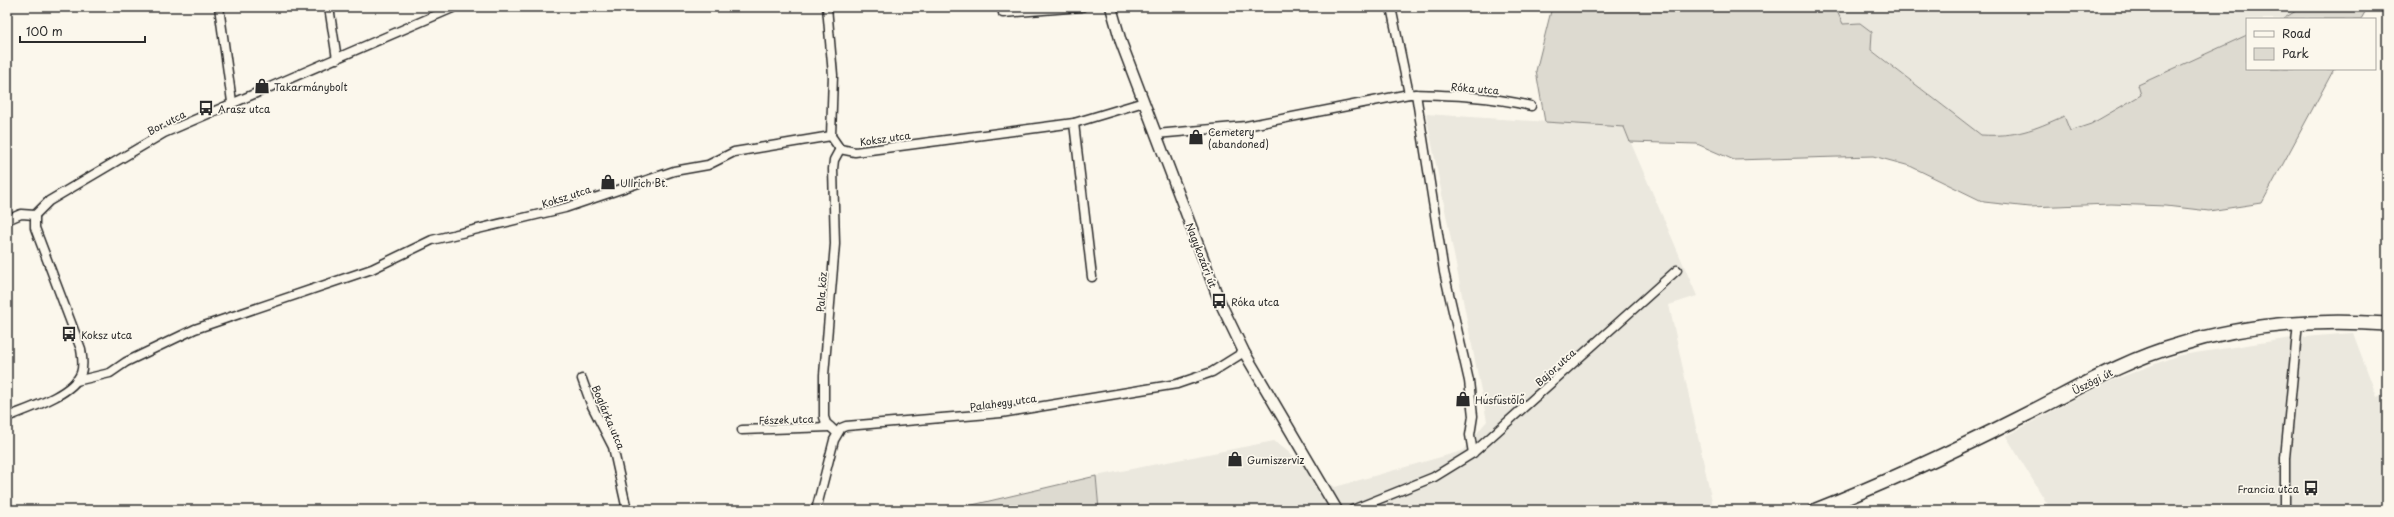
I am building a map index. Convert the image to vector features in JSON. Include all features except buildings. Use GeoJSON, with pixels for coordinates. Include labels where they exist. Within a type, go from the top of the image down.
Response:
{"type":"FeatureCollection","features":[{"type":"Feature","properties":{"kind":"main road","name":"Üszögi út"},"geometry":{"type":"LineString","coordinates":[[1816,510],[1879,485],[1946,455],[2128,363],[2160,351],[2241,330],[2298,323],[2351,322],[2387,324]]}},
{"type":"Feature","properties":{"kind":"street"},"geometry":{"type":"LineString","coordinates":[[219,7],[232,102]]}},
{"type":"Feature","properties":{"kind":"street"},"geometry":{"type":"LineString","coordinates":[[329,7],[337,59]]}},
{"type":"Feature","properties":{"kind":"street","name":"Bor utca"},"geometry":{"type":"LineString","coordinates":[[35,215],[49,201],[157,137],[232,102],[337,59],[455,7]]}},
{"type":"Feature","properties":{"kind":"street"},"geometry":{"type":"LineString","coordinates":[[827,7],[833,75],[832,136],[840,149]]}},
{"type":"Feature","properties":{"kind":"street"},"geometry":{"type":"LineString","coordinates":[[1003,13],[1082,7]]}},
{"type":"Feature","properties":{"kind":"street","name":"Nagykozári út"},"geometry":{"type":"LineString","coordinates":[[1111,7],[1114,23],[1219,300],[1244,352],[1337,510]]}},
{"type":"Feature","properties":{"kind":"street"},"geometry":{"type":"LineString","coordinates":[[1391,7],[1412,94],[1444,272],[1469,381],[1473,416],[1470,435],[1473,453]]}},
{"type":"Feature","properties":{"kind":"street","name":"Róka utca"},"geometry":{"type":"LineString","coordinates":[[1156,134],[1246,126],[1412,94],[1504,100],[1531,106]]}},
{"type":"Feature","properties":{"kind":"street","name":"Koksz utca"},"geometry":{"type":"LineString","coordinates":[[840,149],[856,152],[1074,123],[1144,102]]}},
{"type":"Feature","properties":{"kind":"street"},"geometry":{"type":"LineString","coordinates":[[1074,123],[1092,277]]}},
{"type":"Feature","properties":{"kind":"street","name":"Koksz utca"},"geometry":{"type":"LineString","coordinates":[[76,381],[110,373],[126,362],[195,328],[372,269],[432,240],[565,208],[674,171],[708,165],[734,152],[832,136]]}},
{"type":"Feature","properties":{"kind":"street","name":"Pala köz"},"geometry":{"type":"LineString","coordinates":[[830,427],[826,423],[824,417],[824,374],[835,244],[834,164],[840,149]]}},
{"type":"Feature","properties":{"kind":"street"},"geometry":{"type":"LineString","coordinates":[[7,220],[21,214],[35,215]]}},
{"type":"Feature","properties":{"kind":"street","name":"Koksz utca"},"geometry":{"type":"LineString","coordinates":[[7,417],[63,393],[81,374],[83,361],[81,349],[35,228],[35,215]]}},
{"type":"Feature","properties":{"kind":"street","name":"Bajor utca"},"geometry":{"type":"LineString","coordinates":[[1352,510],[1434,477],[1473,453],[1677,270]]}},
{"type":"Feature","properties":{"kind":"street"},"geometry":{"type":"LineString","coordinates":[[2285,510],[2285,458],[2298,323]]}},
{"type":"Feature","properties":{"kind":"street","name":"Palahegy utca"},"geometry":{"type":"LineString","coordinates":[[837,433],[846,426],[1001,413],[1177,384],[1212,372],[1244,352]]}},
{"type":"Feature","properties":{"kind":"street","name":"Boglárka utca"},"geometry":{"type":"LineString","coordinates":[[582,379],[591,404],[613,447],[626,510]]}},
{"type":"Feature","properties":{"kind":"street"},"geometry":{"type":"LineString","coordinates":[[816,510],[837,433],[830,427]]}},
{"type":"Feature","properties":{"kind":"street","name":"Fészek utca"},"geometry":{"type":"LineString","coordinates":[[742,430],[830,427]]}},
{"type":"Feature","properties":{"kind":"shaded area"},"geometry":{"type":"Polygon","coordinates":[[[1835,7],[2302,7],[2285,18],[2246,18],[2246,35],[2138,85],[2141,95],[2091,124],[2070,131],[2064,117],[2027,133],[1998,136],[1981,135],[1871,49],[1872,32],[1860,23],[1843,24],[1835,7]]]}},
{"type":"Feature","properties":{"kind":"shaded area"},"geometry":{"type":"Polygon","coordinates":[[[1426,114],[1624,127],[1697,296],[1669,305],[1714,510],[1099,510],[1096,476],[1274,441],[1335,487],[1462,451],[1487,421],[1426,114]]]}},
{"type":"Feature","properties":{"kind":"shaded area"},"geometry":{"type":"Polygon","coordinates":[[[2353,333],[2377,397],[2387,392],[2387,510],[2051,510],[2006,436],[2103,384],[2176,356],[2292,338],[2353,333]]]}},
{"type":"Feature","properties":{"kind":"green space"},"geometry":{"type":"Polygon","coordinates":[[[1552,7],[1835,7],[1843,24],[1860,23],[1872,32],[1871,50],[1981,135],[2004,135],[2024,132],[2064,116],[2070,131],[2091,124],[2141,95],[2138,85],[2246,35],[2246,70],[2333,70],[2262,203],[2209,211],[2166,206],[2111,204],[2029,207],[1984,202],[1910,166],[1873,156],[1734,160],[1697,144],[1630,142],[1624,127],[1545,122],[1536,71],[1552,7]]]}},
{"type":"Feature","properties":{"kind":"green space"},"geometry":{"type":"Polygon","coordinates":[[[2302,7],[2368,7],[2362,18],[2285,18],[2302,7]]]}},
{"type":"Feature","properties":{"kind":"green space"},"geometry":{"type":"Polygon","coordinates":[[[1096,476],[1099,510],[951,510],[1096,476]]]}},
{"type":"Feature","properties":{"kind":"place","name":"Takarmánybolt"},"geometry":{"type":"Point","coordinates":[262,86]}},
{"type":"Feature","properties":{"kind":"place","name":"Arasz utca"},"geometry":{"type":"Point","coordinates":[206,108]}},
{"type":"Feature","properties":{"kind":"place","name":"Cemetery (abandoned)"},"geometry":{"type":"Point","coordinates":[1196,137]}},
{"type":"Feature","properties":{"kind":"place","name":"Ullrich Bt."},"geometry":{"type":"Point","coordinates":[608,182]}},
{"type":"Feature","properties":{"kind":"place","name":"Róka utca"},"geometry":{"type":"Point","coordinates":[1219,301]}},
{"type":"Feature","properties":{"kind":"place","name":"Koksz utca"},"geometry":{"type":"Point","coordinates":[69,334]}},
{"type":"Feature","properties":{"kind":"place","name":"Húsfüstölő"},"geometry":{"type":"Point","coordinates":[1463,399]}},
{"type":"Feature","properties":{"kind":"place","name":"Gumiszerviz"},"geometry":{"type":"Point","coordinates":[1235,459]}},
{"type":"Feature","properties":{"kind":"place","name":"Francia utca"},"geometry":{"type":"Point","coordinates":[2311,488]}}]}
